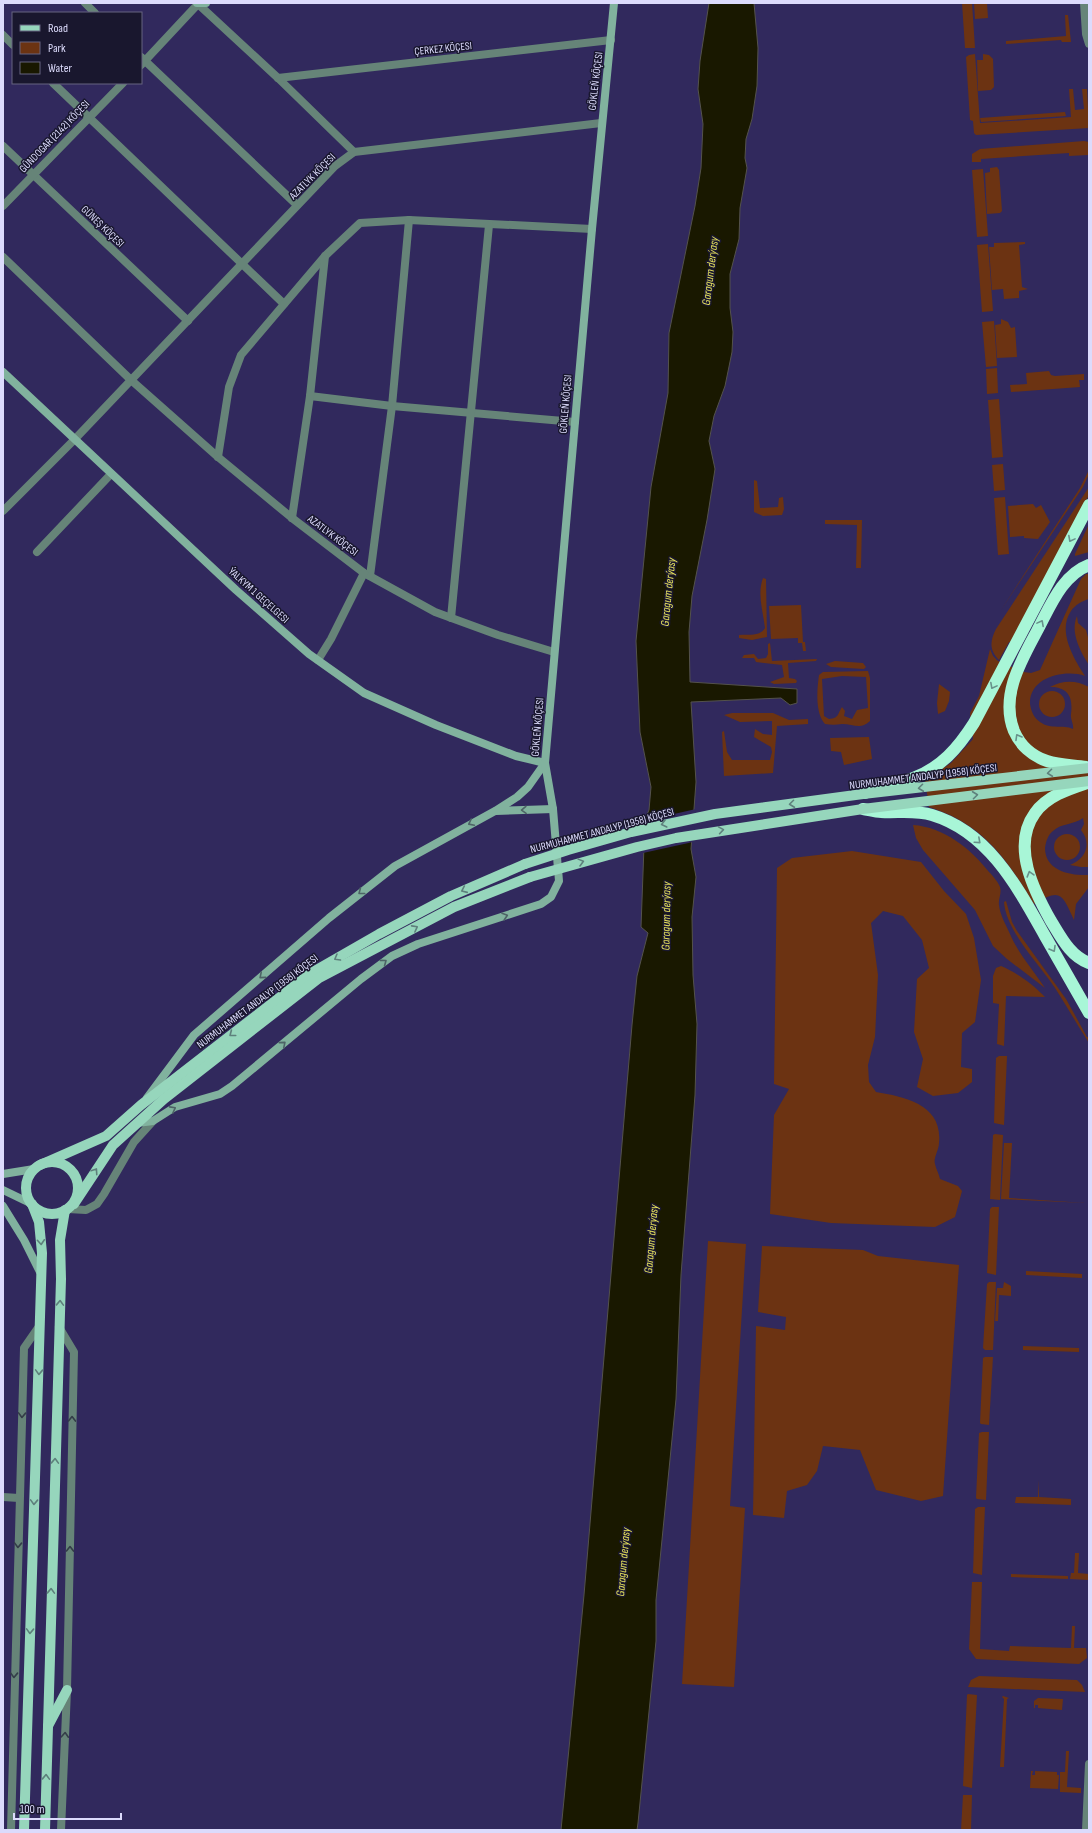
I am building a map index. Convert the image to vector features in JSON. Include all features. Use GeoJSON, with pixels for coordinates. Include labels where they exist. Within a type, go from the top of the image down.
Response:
{"type":"FeatureCollection","features":[{"type":"Feature","properties":{"kind":"highway"},"geometry":{"type":"LineString","coordinates":[[863,794],[879,787],[922,774],[940,764],[953,752],[974,723],[1089,505]]}},
{"type":"Feature","properties":{"kind":"highway"},"geometry":{"type":"LineString","coordinates":[[1089,565],[1083,568],[1062,587],[1023,657],[1012,688],[1009,708],[1012,726],[1018,740],[1032,754],[1047,761],[1089,768]]}},
{"type":"Feature","properties":{"kind":"highway"},"geometry":{"type":"LineString","coordinates":[[1089,782],[1047,801],[1034,814],[1029,825],[1025,842],[1030,877],[1045,910],[1059,935],[1072,952],[1089,963]]}},
{"type":"Feature","properties":{"kind":"highway"},"geometry":{"type":"LineString","coordinates":[[863,809],[880,812],[926,813],[954,824],[978,841],[997,861],[1018,889],[1089,1012]]}},
{"type":"Feature","properties":{"kind":"main road","name":"NURMUHAMMET ANDALYP (1958) KÖÇESI"},"geometry":{"type":"LineString","coordinates":[[37,1167],[106,1136],[141,1106],[311,973],[379,934],[451,896],[526,864],[568,850],[672,822],[715,814],[863,794],[1089,768]]}},
{"type":"Feature","properties":{"kind":"main road","name":"NURMUHAMMET ANDALYP (1958) KÖÇESI"},"geometry":{"type":"LineString","coordinates":[[69,1208],[113,1145],[164,1099],[319,978],[454,907],[530,877],[630,849],[676,838],[863,809],[1089,782]]}},
{"type":"Feature","properties":{"kind":"main road"},"geometry":{"type":"LineString","coordinates":[[24,1830],[40,1325],[40,1272],[42,1253],[39,1222],[26,1190],[30,1175],[37,1167],[48,1162],[57,1162],[65,1165],[72,1171],[77,1178],[79,1187],[78,1196],[69,1208],[60,1240],[61,1279],[45,1830]]}},
{"type":"Feature","properties":{"kind":"main road"},"geometry":{"type":"LineString","coordinates":[[32,1204],[45,1213],[53,1214],[69,1208]]}},
{"type":"Feature","properties":{"kind":"main road"},"geometry":{"type":"LineString","coordinates":[[48,1728],[67,1690]]}},
{"type":"Feature","properties":{"kind":"street"},"geometry":{"type":"LineString","coordinates":[[85,3],[94,12]]}},
{"type":"Feature","properties":{"kind":"street"},"geometry":{"type":"LineString","coordinates":[[297,205],[142,61],[200,3],[354,152]]}},
{"type":"Feature","properties":{"kind":"street","name":"GÖKLEŇ KÖÇESI"},"geometry":{"type":"LineString","coordinates":[[141,1106],[194,1035],[329,918],[395,866],[495,811],[517,797],[528,786],[545,763],[592,229],[614,3]]}},
{"type":"Feature","properties":{"kind":"street"},"geometry":{"type":"LineString","coordinates":[[1084,3],[1086,34],[1089,44]]}},
{"type":"Feature","properties":{"kind":"street"},"geometry":{"type":"LineString","coordinates":[[3,35],[12,44]]}},
{"type":"Feature","properties":{"kind":"street","name":"ÇERKEZ KÖÇESI"},"geometry":{"type":"LineString","coordinates":[[278,78],[611,40]]}},
{"type":"Feature","properties":{"kind":"street"},"geometry":{"type":"LineString","coordinates":[[54,84],[240,264],[284,304]]}},
{"type":"Feature","properties":{"kind":"street","name":"GÜNDOGAR (2142) KÖÇESI"},"geometry":{"type":"LineString","coordinates":[[3,206],[88,117],[122,84]]}},
{"type":"Feature","properties":{"kind":"street","name":"AZATLYK KÖÇESI"},"geometry":{"type":"LineString","coordinates":[[3,511],[74,440],[334,166],[354,152],[602,123]]}},
{"type":"Feature","properties":{"kind":"street","name":"GÜNEŞ KÖÇESI"},"geometry":{"type":"LineString","coordinates":[[3,146],[188,321]]}},
{"type":"Feature","properties":{"kind":"street"},"geometry":{"type":"LineString","coordinates":[[218,457],[229,387],[241,355],[325,256],[360,223],[408,220],[592,229]]}},
{"type":"Feature","properties":{"kind":"street"},"geometry":{"type":"LineString","coordinates":[[318,660],[332,639],[367,575],[392,406],[408,220]]}},
{"type":"Feature","properties":{"kind":"street"},"geometry":{"type":"LineString","coordinates":[[451,618],[489,225]]}},
{"type":"Feature","properties":{"kind":"street"},"geometry":{"type":"LineString","coordinates":[[292,518],[310,396],[325,256]]}},
{"type":"Feature","properties":{"kind":"street","name":"AZATLYK KÖÇESI"},"geometry":{"type":"LineString","coordinates":[[3,257],[131,380],[218,457],[292,518],[367,575],[435,612],[498,636],[554,652]]}},
{"type":"Feature","properties":{"kind":"street","name":"ÝALKYM 1 GEÇELGESI"},"geometry":{"type":"LineString","coordinates":[[3,372],[236,590],[318,660],[364,693],[436,725],[516,756],[545,763]]}},
{"type":"Feature","properties":{"kind":"street"},"geometry":{"type":"LineString","coordinates":[[310,396],[392,406],[575,422]]}},
{"type":"Feature","properties":{"kind":"street"},"geometry":{"type":"LineString","coordinates":[[37,552],[111,474]]}},
{"type":"Feature","properties":{"kind":"street"},"geometry":{"type":"LineString","coordinates":[[69,1208],[86,1210],[97,1204],[134,1142],[153,1121],[175,1107],[220,1094],[232,1086],[361,979],[392,956],[418,944],[541,904],[551,897],[559,881],[553,810],[545,763]]}},
{"type":"Feature","properties":{"kind":"street"},"geometry":{"type":"LineString","coordinates":[[495,811],[553,810]]}},
{"type":"Feature","properties":{"kind":"street"},"geometry":{"type":"LineString","coordinates":[[137,1123],[153,1121]]}},
{"type":"Feature","properties":{"kind":"street"},"geometry":{"type":"LineString","coordinates":[[3,1174],[37,1167]]}},
{"type":"Feature","properties":{"kind":"street"},"geometry":{"type":"LineString","coordinates":[[3,1190],[32,1204]]}},
{"type":"Feature","properties":{"kind":"street"},"geometry":{"type":"LineString","coordinates":[[3,1206],[24,1240],[40,1272]]}},
{"type":"Feature","properties":{"kind":"street"},"geometry":{"type":"LineString","coordinates":[[8,1826],[13,1721],[24,1348],[40,1325]]}},
{"type":"Feature","properties":{"kind":"street"},"geometry":{"type":"LineString","coordinates":[[59,1327],[74,1352],[67,1690],[62,1830]]}},
{"type":"Feature","properties":{"kind":"street"},"geometry":{"type":"LineString","coordinates":[[3,1497],[19,1498]]}},
{"type":"Feature","properties":{"kind":"street"},"geometry":{"type":"LineString","coordinates":[[3,1721],[13,1721]]}},
{"type":"Feature","properties":{"kind":"street"},"geometry":{"type":"LineString","coordinates":[[1086,1830],[1089,1764]]}},
{"type":"Feature","properties":{"kind":"green space"},"geometry":{"type":"Polygon","coordinates":[[[962,3],[972,3],[975,48],[965,48],[962,3]]]}},
{"type":"Feature","properties":{"kind":"green space"},"geometry":{"type":"Polygon","coordinates":[[[974,3],[987,3],[988,18],[975,19],[974,3]]]}},
{"type":"Feature","properties":{"kind":"green space"},"geometry":{"type":"Polygon","coordinates":[[[1065,15],[1068,15],[1071,42],[1062,42],[1061,40],[1006,44],[1006,41],[1066,36],[1065,15]]]}},
{"type":"Feature","properties":{"kind":"green space"},"geometry":{"type":"Polygon","coordinates":[[[975,54],[980,123],[1071,117],[1069,89],[1073,89],[1075,110],[1084,109],[1082,89],[1087,89],[1089,128],[976,135],[974,133],[973,121],[970,120],[966,57],[975,54]]]}},
{"type":"Feature","properties":{"kind":"green space"},"geometry":{"type":"Polygon","coordinates":[[[983,54],[989,55],[993,59],[994,87],[991,90],[978,91],[977,60],[983,60],[983,54]]]}},
{"type":"Feature","properties":{"kind":"green space"},"geometry":{"type":"Polygon","coordinates":[[[1065,112],[1066,116],[981,122],[980,118],[1065,112]]]}},
{"type":"Feature","properties":{"kind":"green space"},"geometry":{"type":"Polygon","coordinates":[[[1084,141],[1089,142],[1089,166],[1088,155],[1069,156],[1069,153],[981,159],[981,162],[972,162],[972,154],[980,149],[1084,141]]]}},
{"type":"Feature","properties":{"kind":"green space"},"geometry":{"type":"Polygon","coordinates":[[[997,167],[999,170],[1002,211],[1000,213],[987,214],[985,173],[990,172],[990,168],[997,167]]]}},
{"type":"Feature","properties":{"kind":"green space"},"geometry":{"type":"Polygon","coordinates":[[[983,169],[988,236],[977,237],[972,170],[983,169]]]}},
{"type":"Feature","properties":{"kind":"green space"},"geometry":{"type":"Polygon","coordinates":[[[1025,242],[1025,244],[1019,245],[1022,287],[1028,289],[1019,291],[1019,298],[1004,299],[1003,289],[992,290],[989,247],[994,247],[994,243],[1025,242]]]}},
{"type":"Feature","properties":{"kind":"green space"},"geometry":{"type":"Polygon","coordinates":[[[988,244],[993,311],[982,312],[977,245],[988,244]]]}},
{"type":"Feature","properties":{"kind":"green space"},"geometry":{"type":"Polygon","coordinates":[[[1001,319],[1008,322],[1011,328],[1015,327],[1017,357],[997,358],[995,325],[1001,324],[1001,319]]]}},
{"type":"Feature","properties":{"kind":"green space"},"geometry":{"type":"Polygon","coordinates":[[[994,321],[997,366],[986,367],[982,322],[994,321]]]}},
{"type":"Feature","properties":{"kind":"green space"},"geometry":{"type":"Polygon","coordinates":[[[997,368],[998,393],[987,394],[986,369],[997,368]]]}},
{"type":"Feature","properties":{"kind":"green space"},"geometry":{"type":"Polygon","coordinates":[[[1049,371],[1051,375],[1055,376],[1084,374],[1084,380],[1079,380],[1080,387],[1011,392],[1010,385],[1027,384],[1026,373],[1049,371]]]}},
{"type":"Feature","properties":{"kind":"green space"},"geometry":{"type":"Polygon","coordinates":[[[999,399],[1003,457],[992,458],[988,400],[999,399]]]}},
{"type":"Feature","properties":{"kind":"green space"},"geometry":{"type":"Polygon","coordinates":[[[1003,464],[1005,490],[994,491],[992,465],[1003,464]]]}},
{"type":"Feature","properties":{"kind":"green space"},"geometry":{"type":"Polygon","coordinates":[[[1089,470],[1089,474],[1083,487],[1001,610],[1080,488],[1089,470]]]}},
{"type":"Feature","properties":{"kind":"green space"},"geometry":{"type":"Polygon","coordinates":[[[754,480],[757,481],[760,508],[778,507],[779,498],[783,497],[784,509],[782,515],[763,516],[754,512],[754,480]]]}},
{"type":"Feature","properties":{"kind":"green space"},"geometry":{"type":"Polygon","coordinates":[[[1089,487],[1089,495],[1011,642],[1009,642],[999,660],[993,653],[992,649],[992,641],[996,629],[1089,487]]]}},
{"type":"Feature","properties":{"kind":"green space"},"geometry":{"type":"Polygon","coordinates":[[[1005,497],[1009,554],[998,555],[994,498],[1005,497]]]}},
{"type":"Feature","properties":{"kind":"green space"},"geometry":{"type":"Polygon","coordinates":[[[1033,504],[1036,508],[1041,505],[1050,522],[1038,539],[1024,538],[1024,536],[1010,537],[1008,506],[1033,504]]]}},
{"type":"Feature","properties":{"kind":"green space"},"geometry":{"type":"Polygon","coordinates":[[[825,520],[862,520],[861,568],[856,568],[857,525],[825,524],[825,520]]]}},
{"type":"Feature","properties":{"kind":"green space"},"geometry":{"type":"Polygon","coordinates":[[[1089,524],[1089,552],[1075,556],[1075,554],[1089,524]]]}},
{"type":"Feature","properties":{"kind":"green space"},"geometry":{"type":"Polygon","coordinates":[[[1086,574],[1089,574],[1089,599],[1079,604],[1071,611],[1067,619],[1066,627],[1066,636],[1072,653],[1085,676],[1077,674],[1059,675],[1042,681],[1035,687],[1031,695],[1030,704],[1033,714],[1040,722],[1048,726],[1073,729],[1071,703],[1068,694],[1062,689],[1050,687],[1060,683],[1074,682],[1089,687],[1089,867],[1070,865],[1080,859],[1086,850],[1086,841],[1081,830],[1084,824],[1083,818],[1076,822],[1056,828],[1049,836],[1045,848],[1046,856],[1054,867],[1067,873],[1089,875],[1089,887],[1076,904],[1074,920],[1067,905],[1060,896],[1050,896],[1034,904],[1003,858],[979,833],[948,814],[929,807],[925,780],[951,763],[973,739],[970,713],[979,696],[990,649],[993,656],[998,661],[1024,672],[1031,673],[1040,670],[1081,579],[1086,574]]]}},
{"type":"Feature","properties":{"kind":"green space"},"geometry":{"type":"Polygon","coordinates":[[[763,578],[766,579],[767,637],[752,640],[739,638],[739,635],[760,633],[765,628],[760,596],[763,578]]]}},
{"type":"Feature","properties":{"kind":"green space"},"geometry":{"type":"Polygon","coordinates":[[[801,605],[803,642],[805,642],[806,651],[803,651],[802,643],[798,643],[798,638],[771,639],[769,606],[801,605]]]}},
{"type":"Feature","properties":{"kind":"green space"},"geometry":{"type":"Polygon","coordinates":[[[1077,616],[1078,623],[1086,630],[1089,641],[1089,665],[1079,648],[1075,635],[1075,622],[1077,616]]]}},
{"type":"Feature","properties":{"kind":"green space"},"geometry":{"type":"Polygon","coordinates":[[[770,643],[772,661],[817,659],[816,661],[788,663],[789,678],[795,679],[797,681],[796,683],[774,684],[770,682],[784,677],[782,665],[756,662],[754,658],[742,658],[744,655],[754,654],[758,659],[766,658],[768,654],[768,644],[770,643]]]}},
{"type":"Feature","properties":{"kind":"green space"},"geometry":{"type":"Polygon","coordinates":[[[835,661],[863,663],[866,667],[864,669],[831,667],[826,664],[835,661]]]}},
{"type":"Feature","properties":{"kind":"green space"},"geometry":{"type":"Polygon","coordinates":[[[868,671],[870,678],[870,721],[860,726],[825,724],[818,707],[819,675],[823,672],[868,671]],[[842,676],[822,679],[824,716],[829,719],[835,718],[842,707],[845,711],[844,716],[852,719],[857,710],[868,708],[866,677],[842,676]]]}},
{"type":"Feature","properties":{"kind":"green space"},"geometry":{"type":"Polygon","coordinates":[[[939,684],[950,692],[949,701],[945,711],[938,714],[937,703],[939,684]]]}},
{"type":"Feature","properties":{"kind":"green space"},"geometry":{"type":"Polygon","coordinates":[[[1052,691],[1061,695],[1065,704],[1061,713],[1052,717],[1043,713],[1039,704],[1043,695],[1052,691]]]}},
{"type":"Feature","properties":{"kind":"green space"},"geometry":{"type":"Polygon","coordinates":[[[732,713],[773,713],[789,720],[808,719],[808,724],[777,726],[773,773],[724,776],[722,732],[724,731],[727,752],[732,760],[770,760],[772,752],[771,747],[754,737],[755,729],[763,734],[772,735],[772,721],[740,722],[724,715],[732,713]]]}},
{"type":"Feature","properties":{"kind":"green space"},"geometry":{"type":"Polygon","coordinates":[[[869,737],[872,759],[844,765],[841,752],[831,751],[830,738],[869,737]]]}},
{"type":"Feature","properties":{"kind":"green space"},"geometry":{"type":"Polygon","coordinates":[[[913,825],[935,830],[956,841],[974,855],[994,877],[1000,887],[1001,892],[999,905],[1005,924],[1017,948],[1045,988],[1007,959],[993,946],[975,910],[923,850],[916,838],[913,825]]]}},
{"type":"Feature","properties":{"kind":"green space"},"geometry":{"type":"Polygon","coordinates":[[[1067,834],[1076,838],[1080,847],[1076,856],[1067,860],[1058,856],[1054,847],[1058,838],[1067,834]]]}},
{"type":"Feature","properties":{"kind":"green space"},"geometry":{"type":"Polygon","coordinates":[[[852,851],[921,862],[944,891],[966,914],[974,938],[981,980],[975,1022],[962,1033],[961,1067],[972,1069],[972,1082],[958,1093],[933,1096],[917,1087],[923,1059],[914,1032],[917,979],[929,968],[922,940],[903,916],[883,911],[871,923],[878,975],[875,1037],[868,1065],[869,1082],[876,1092],[910,1100],[920,1105],[929,1111],[935,1120],[939,1130],[939,1143],[935,1157],[935,1166],[940,1179],[958,1186],[962,1191],[955,1217],[935,1227],[831,1223],[770,1214],[774,1115],[789,1089],[774,1084],[777,868],[792,858],[852,851]]]}},
{"type":"Feature","properties":{"kind":"green space"},"geometry":{"type":"Polygon","coordinates":[[[1006,901],[1012,922],[1017,931],[1066,999],[1087,1037],[1089,1037],[1089,1043],[1055,988],[1017,936],[1006,913],[1004,902],[1006,901]]]}},
{"type":"Feature","properties":{"kind":"green space"},"geometry":{"type":"Polygon","coordinates":[[[1001,966],[1024,979],[1045,997],[1006,996],[1004,1046],[997,1044],[999,1004],[993,1003],[993,976],[996,968],[1001,966]]]}},
{"type":"Feature","properties":{"kind":"green space"},"geometry":{"type":"Polygon","coordinates":[[[999,1056],[1007,1056],[1004,1125],[994,1123],[996,1058],[999,1056]]]}},
{"type":"Feature","properties":{"kind":"green space"},"geometry":{"type":"Polygon","coordinates":[[[993,1135],[1003,1135],[1000,1200],[990,1199],[993,1135]]]}},
{"type":"Feature","properties":{"kind":"green space"},"geometry":{"type":"Polygon","coordinates":[[[1004,1143],[1012,1143],[1009,1198],[1086,1203],[1001,1199],[1004,1143]]]}},
{"type":"Feature","properties":{"kind":"green space"},"geometry":{"type":"Polygon","coordinates":[[[992,1207],[999,1207],[996,1275],[987,1273],[990,1209],[992,1207]]]}},
{"type":"Feature","properties":{"kind":"green space"},"geometry":{"type":"Polygon","coordinates":[[[708,1241],[746,1244],[730,1506],[745,1508],[734,1687],[682,1684],[708,1241]]]}},
{"type":"Feature","properties":{"kind":"green space"},"geometry":{"type":"Polygon","coordinates":[[[762,1246],[863,1250],[878,1256],[959,1265],[943,1496],[921,1501],[876,1490],[860,1450],[823,1446],[817,1471],[807,1485],[787,1491],[784,1518],[753,1515],[756,1326],[785,1330],[786,1317],[758,1312],[762,1246]]]}},
{"type":"Feature","properties":{"kind":"green space"},"geometry":{"type":"Polygon","coordinates":[[[1026,1271],[1082,1274],[1082,1278],[1026,1275],[1026,1271]]]}},
{"type":"Feature","properties":{"kind":"green space"},"geometry":{"type":"Polygon","coordinates":[[[989,1282],[996,1282],[993,1350],[985,1350],[983,1348],[987,1284],[989,1282]]]}},
{"type":"Feature","properties":{"kind":"green space"},"geometry":{"type":"Polygon","coordinates":[[[1004,1282],[1011,1286],[1011,1296],[999,1295],[998,1321],[995,1321],[997,1288],[1003,1288],[1004,1282]]]}},
{"type":"Feature","properties":{"kind":"green space"},"geometry":{"type":"Polygon","coordinates":[[[1023,1346],[1079,1348],[1079,1352],[1023,1350],[1023,1346]]]}},
{"type":"Feature","properties":{"kind":"green space"},"geometry":{"type":"Polygon","coordinates":[[[993,1357],[989,1425],[980,1423],[983,1358],[993,1357]]]}},
{"type":"Feature","properties":{"kind":"green space"},"geometry":{"type":"Polygon","coordinates":[[[989,1432],[986,1500],[976,1498],[979,1433],[989,1432]]]}},
{"type":"Feature","properties":{"kind":"green space"},"geometry":{"type":"Polygon","coordinates":[[[1038,1480],[1039,1497],[1071,1499],[1071,1505],[1015,1503],[1016,1497],[1038,1497],[1038,1480]]]}},
{"type":"Feature","properties":{"kind":"green space"},"geometry":{"type":"Polygon","coordinates":[[[978,1507],[985,1507],[982,1575],[973,1573],[975,1509],[978,1507]]]}},
{"type":"Feature","properties":{"kind":"green space"},"geometry":{"type":"Polygon","coordinates":[[[1075,1553],[1079,1553],[1078,1573],[1089,1574],[1089,1580],[1070,1579],[1071,1573],[1074,1573],[1075,1553]]]}},
{"type":"Feature","properties":{"kind":"green space"},"geometry":{"type":"Polygon","coordinates":[[[1011,1574],[1068,1576],[1068,1579],[1011,1577],[1011,1574]]]}},
{"type":"Feature","properties":{"kind":"green space"},"geometry":{"type":"Polygon","coordinates":[[[972,1582],[982,1582],[980,1649],[1009,1651],[1010,1646],[1071,1648],[1072,1626],[1075,1626],[1074,1648],[1086,1648],[1087,1658],[1079,1664],[976,1659],[969,1649],[972,1582]]]}},
{"type":"Feature","properties":{"kind":"green space"},"geometry":{"type":"Polygon","coordinates":[[[979,1676],[1077,1680],[1082,1685],[1085,1692],[968,1687],[971,1680],[979,1676]]]}},
{"type":"Feature","properties":{"kind":"green space"},"geometry":{"type":"Polygon","coordinates":[[[968,1694],[977,1695],[972,1788],[963,1786],[968,1694]]]}},
{"type":"Feature","properties":{"kind":"green space"},"geometry":{"type":"Polygon","coordinates":[[[1002,1697],[1009,1698],[1007,1699],[1004,1767],[1000,1767],[1004,1699],[1002,1697]]]}},
{"type":"Feature","properties":{"kind":"green space"},"geometry":{"type":"Polygon","coordinates":[[[1038,1698],[1063,1699],[1062,1710],[1038,1708],[1038,1705],[1035,1705],[1034,1708],[1034,1701],[1038,1698]]]}},
{"type":"Feature","properties":{"kind":"green space"},"geometry":{"type":"Polygon","coordinates":[[[1066,1751],[1069,1751],[1067,1787],[1081,1788],[1081,1793],[1060,1792],[1060,1772],[1065,1772],[1066,1751]]]}},
{"type":"Feature","properties":{"kind":"green space"},"geometry":{"type":"Polygon","coordinates":[[[1031,1771],[1033,1771],[1032,1775],[1035,1775],[1035,1771],[1057,1772],[1057,1775],[1059,1775],[1058,1789],[1030,1788],[1031,1771]]]}},
{"type":"Feature","properties":{"kind":"green space"},"geometry":{"type":"Polygon","coordinates":[[[963,1795],[972,1795],[971,1830],[961,1830],[963,1795]]]}},
{"type":"Feature","properties":{"kind":"water","name":"Garagum derýasy"},"geometry":{"type":"Polygon","coordinates":[[[709,3],[754,3],[758,48],[757,86],[752,119],[746,139],[745,158],[747,168],[740,208],[739,239],[730,274],[730,308],[733,332],[732,352],[725,386],[714,416],[709,441],[715,469],[707,520],[692,596],[689,632],[690,682],[797,689],[797,703],[790,705],[781,698],[691,702],[696,782],[691,849],[696,877],[692,917],[693,975],[697,1024],[695,1095],[681,1275],[676,1399],[656,1600],[656,1641],[638,1823],[637,1830],[561,1830],[584,1595],[632,1025],[637,976],[648,933],[641,927],[645,819],[649,810],[651,787],[640,732],[636,641],[651,487],[668,393],[669,333],[695,206],[701,168],[703,124],[698,89],[700,61],[709,3]]]}},
{"type":"Feature","properties":{"kind":"pier"},"geometry":{"type":"Polygon","coordinates":[[[696,809],[693,842],[643,853],[643,821],[696,809]]]}}]}
